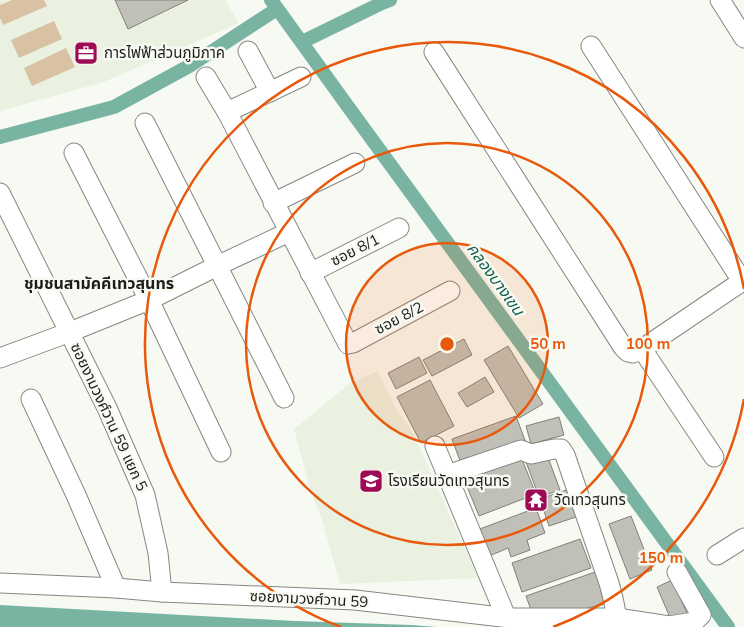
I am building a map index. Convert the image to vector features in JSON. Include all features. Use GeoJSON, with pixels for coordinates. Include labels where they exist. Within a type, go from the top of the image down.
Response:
{"type":"FeatureCollection","features":[{"type":"Feature","properties":{"kind":"street"},"geometry":{"type":"LineString","coordinates":[[720,0],[744,38]]}},
{"type":"Feature","properties":{"kind":"street"},"geometry":{"type":"LineString","coordinates":[[434,52],[624,347],[628,352],[633,353],[642,349],[743,281],[592,46]]}},
{"type":"Feature","properties":{"kind":"street"},"geometry":{"type":"LineString","coordinates":[[248,50],[270,92]]}},
{"type":"Feature","properties":{"kind":"street"},"geometry":{"type":"LineString","coordinates":[[206,77],[227,112],[310,272]]}},
{"type":"Feature","properties":{"kind":"street"},"geometry":{"type":"LineString","coordinates":[[227,112],[301,77]]}},
{"type":"Feature","properties":{"kind":"street"},"geometry":{"type":"LineString","coordinates":[[145,123],[284,398]]}},
{"type":"Feature","properties":{"kind":"street"},"geometry":{"type":"LineString","coordinates":[[74,153],[149,300],[221,452]]}},
{"type":"Feature","properties":{"kind":"street"},"geometry":{"type":"LineString","coordinates":[[274,203],[355,163]]}},
{"type":"Feature","properties":{"kind":"street","name":"ซอยงามวงศ์วาน 59 แยก 5"},"geometry":{"type":"LineString","coordinates":[[0,193],[107,408],[145,495],[158,553],[162,592]]}},
{"type":"Feature","properties":{"kind":"street","name":"ซอย 8/1"},"geometry":{"type":"LineString","coordinates":[[310,272],[399,228]]}},
{"type":"Feature","properties":{"kind":"street"},"geometry":{"type":"LineString","coordinates":[[0,358],[149,300],[289,232]]}},
{"type":"Feature","properties":{"kind":"street","name":"ซอย 8/2"},"geometry":{"type":"LineString","coordinates":[[310,272],[348,344],[450,291]]}},
{"type":"Feature","properties":{"kind":"street"},"geometry":{"type":"LineString","coordinates":[[642,349],[714,457]]}},
{"type":"Feature","properties":{"kind":"street"},"geometry":{"type":"LineString","coordinates":[[30,399],[76,494],[116,588]]}},
{"type":"Feature","properties":{"kind":"street"},"geometry":{"type":"LineString","coordinates":[[435,446],[506,617]]}},
{"type":"Feature","properties":{"kind":"street"},"geometry":{"type":"LineString","coordinates":[[447,475],[521,450],[531,454],[554,448],[561,449],[609,583],[615,602],[617,623]]}},
{"type":"Feature","properties":{"kind":"street"},"geometry":{"type":"LineString","coordinates":[[717,555],[744,538]]}},
{"type":"Feature","properties":{"kind":"street","name":"ซอยงามวงศ์วาน 59"},"geometry":{"type":"LineString","coordinates":[[0,583],[355,600],[506,617],[669,626],[694,622],[700,615],[677,572]]}},
{"type":"Feature","properties":{"kind":"shaded area","name":"การไฟฟ้าส่วนภูมิภาค"},"geometry":{"type":"Polygon","coordinates":[[[0,0],[225,0],[239,23],[104,82],[0,111],[0,0]]]}},
{"type":"Feature","properties":{"kind":"shaded area"},"geometry":{"type":"Polygon","coordinates":[[[12,0],[44,0],[47,6],[3,25],[0,18],[0,5],[12,0]]]}},
{"type":"Feature","properties":{"kind":"shaded area"},"geometry":{"type":"Polygon","coordinates":[[[54,21],[62,39],[19,58],[11,40],[54,21]]]}},
{"type":"Feature","properties":{"kind":"shaded area"},"geometry":{"type":"Polygon","coordinates":[[[66,48],[75,67],[32,86],[24,68],[66,48]]]}},
{"type":"Feature","properties":{"kind":"shaded area","name":"โรงเรียนวัดเทวสุนทร"},"geometry":{"type":"Polygon","coordinates":[[[377,371],[397,411],[413,433],[478,578],[340,584],[322,520],[311,492],[294,429],[353,381],[357,381],[377,371]]]}},
{"type":"Feature","properties":{"kind":"shaded area"},"geometry":{"type":"Polygon","coordinates":[[[0,605],[295,621],[437,627],[0,627],[0,605]]]}},
{"type":"Feature","properties":{"kind":"building"},"geometry":{"type":"Polygon","coordinates":[[[115,0],[188,0],[128,29],[115,0]]]}},
{"type":"Feature","properties":{"kind":"building"},"geometry":{"type":"Polygon","coordinates":[[[464,339],[472,355],[432,376],[423,360],[464,339]]]}},
{"type":"Feature","properties":{"kind":"building"},"geometry":{"type":"Polygon","coordinates":[[[508,346],[543,404],[519,418],[484,360],[508,346]]]}},
{"type":"Feature","properties":{"kind":"building"},"geometry":{"type":"Polygon","coordinates":[[[419,357],[427,373],[396,389],[388,373],[419,357]]]}},
{"type":"Feature","properties":{"kind":"building"},"geometry":{"type":"Polygon","coordinates":[[[485,377],[494,392],[467,407],[458,393],[485,377]]]}},
{"type":"Feature","properties":{"kind":"building"},"geometry":{"type":"Polygon","coordinates":[[[430,380],[454,426],[421,443],[397,397],[430,380]]]}},
{"type":"Feature","properties":{"kind":"building"},"geometry":{"type":"Polygon","coordinates":[[[516,416],[526,443],[462,466],[452,439],[516,416]]]}},
{"type":"Feature","properties":{"kind":"building"},"geometry":{"type":"Polygon","coordinates":[[[559,417],[564,435],[531,444],[526,426],[559,417]]]}},
{"type":"Feature","properties":{"kind":"building"},"geometry":{"type":"Polygon","coordinates":[[[519,452],[536,494],[479,516],[462,474],[519,452]]]}},
{"type":"Feature","properties":{"kind":"building"},"geometry":{"type":"Polygon","coordinates":[[[546,452],[560,490],[539,497],[525,459],[546,452]]]}},
{"type":"Feature","properties":{"kind":"building"},"geometry":{"type":"Polygon","coordinates":[[[569,489],[579,516],[549,526],[540,499],[569,489]]]}},
{"type":"Feature","properties":{"kind":"building"},"geometry":{"type":"Polygon","coordinates":[[[536,508],[545,533],[527,540],[530,550],[511,557],[508,548],[487,557],[477,530],[536,508]]]}},
{"type":"Feature","properties":{"kind":"building"},"geometry":{"type":"Polygon","coordinates":[[[631,516],[652,570],[630,579],[609,524],[631,516]]]}},
{"type":"Feature","properties":{"kind":"building"},"geometry":{"type":"Polygon","coordinates":[[[580,539],[591,568],[522,592],[512,563],[580,539]]]}},
{"type":"Feature","properties":{"kind":"building"},"geometry":{"type":"Polygon","coordinates":[[[598,571],[610,603],[571,612],[531,610],[526,596],[598,571]]]}},
{"type":"Feature","properties":{"kind":"building"},"geometry":{"type":"Polygon","coordinates":[[[672,580],[687,613],[671,620],[657,587],[672,580]]]}},
{"type":"Feature","properties":{"kind":"waterway","name":"คลองบางเขน"},"geometry":{"type":"LineString","coordinates":[[271,0],[728,627]]}},
{"type":"Feature","properties":{"kind":"waterway"},"geometry":{"type":"LineString","coordinates":[[302,42],[390,0]]}},
{"type":"Feature","properties":{"kind":"waterway"},"geometry":{"type":"LineString","coordinates":[[0,137],[114,107],[191,65],[277,9]]}},
{"type":"Feature","properties":{"kind":"place","name":"การไฟฟ้าส่วนภูมิภาค"},"geometry":{"type":"Point","coordinates":[86,53]}},
{"type":"Feature","properties":{"kind":"place","name":"โรงเรียนวัดเทวสุนทร"},"geometry":{"type":"Point","coordinates":[371,481]}},
{"type":"Feature","properties":{"kind":"place","name":"วัดเทวสุนทร"},"geometry":{"type":"Point","coordinates":[536,500]}},
{"type":"Feature","properties":{"kind":"district","name":"ชุมชนสามัคคีเทวสุนทร"},"geometry":{"type":"Point","coordinates":[99,283]}}]}
